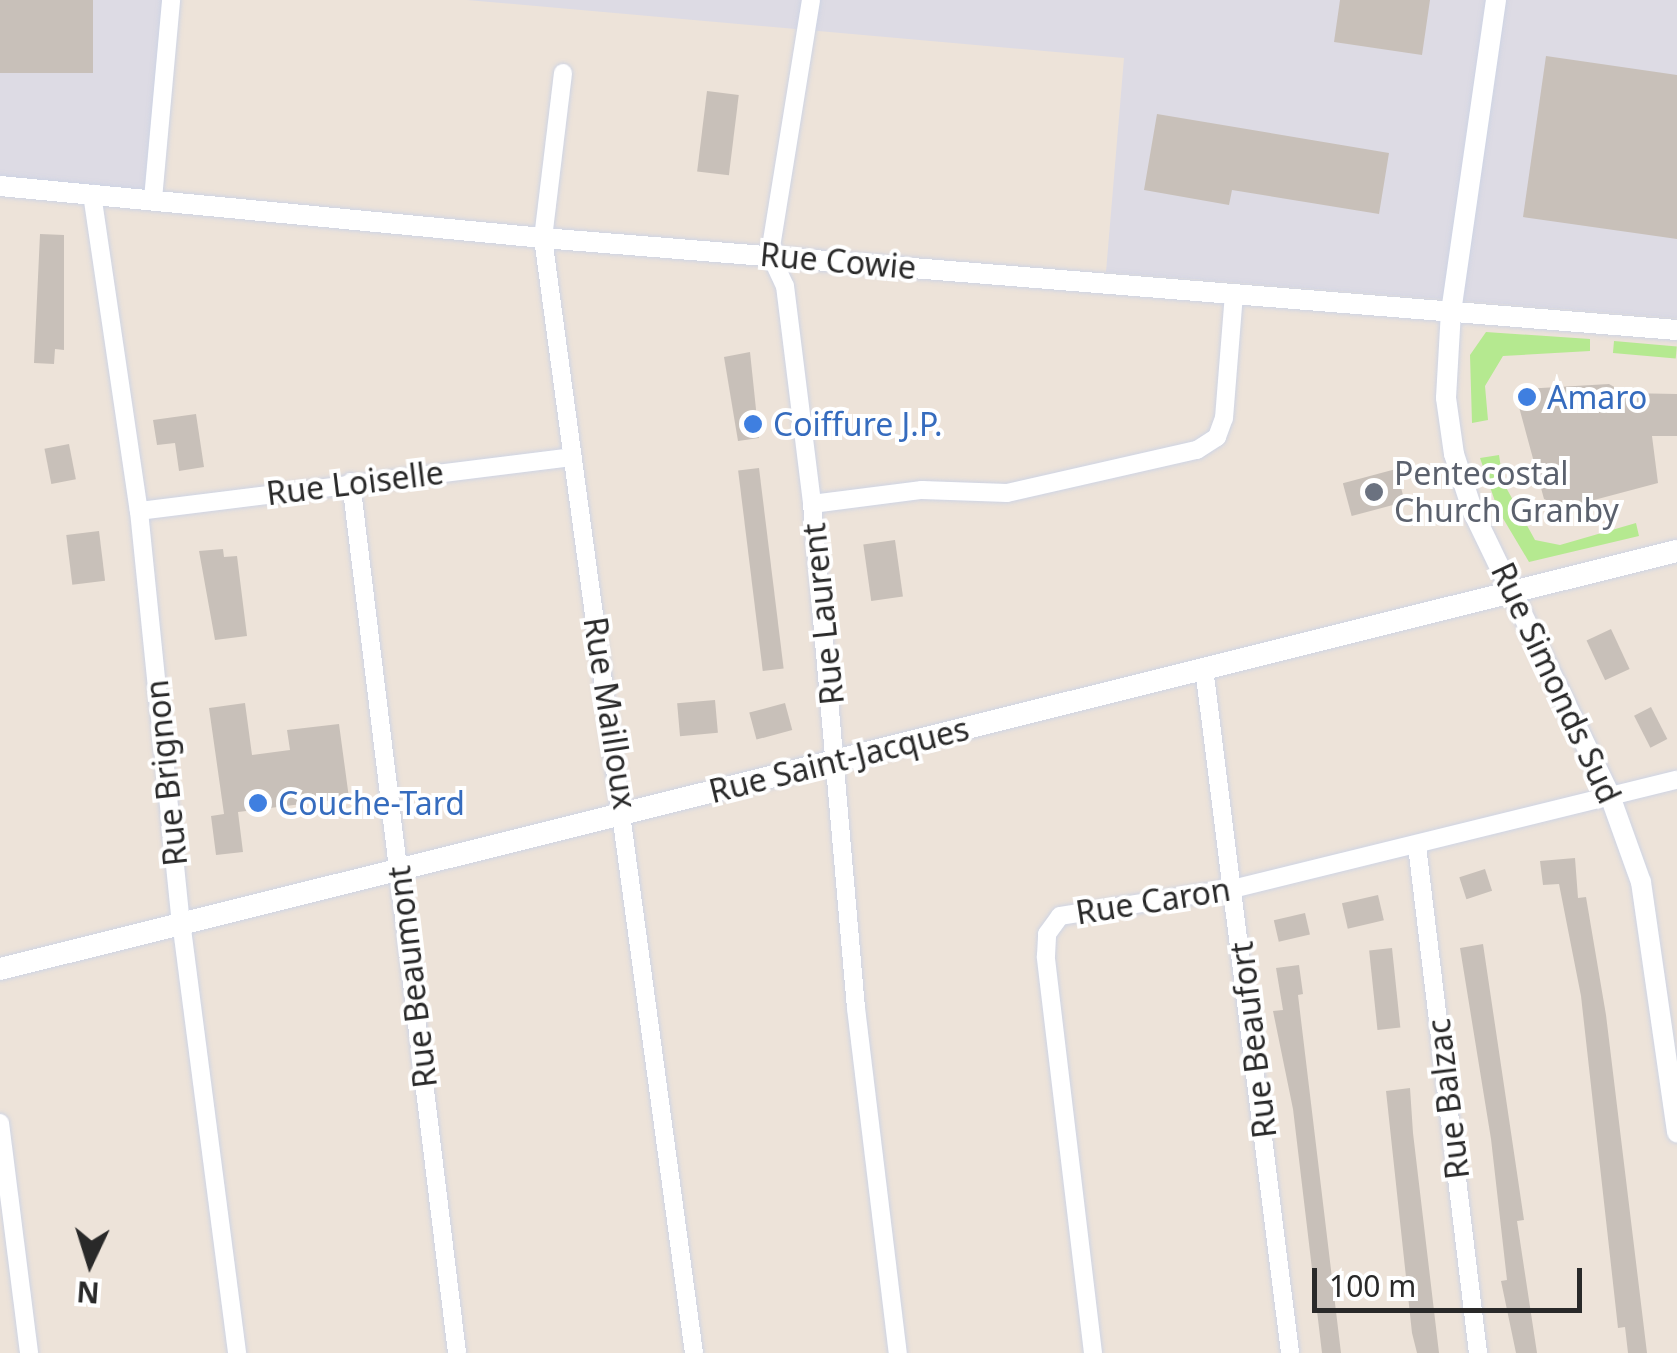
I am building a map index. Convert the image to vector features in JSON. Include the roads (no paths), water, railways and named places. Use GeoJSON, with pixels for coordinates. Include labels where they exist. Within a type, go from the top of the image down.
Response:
{"type":"FeatureCollection","features":[{"type":"Feature","properties":{"kind":"main road","name":"Rue Saint-Jacques"},"geometry":{"type":"LineString","coordinates":[[0,969],[1677,551]]}},
{"type":"Feature","properties":{"kind":"street"},"geometry":{"type":"LineString","coordinates":[[154,198],[171,0]]}},
{"type":"Feature","properties":{"kind":"street","name":"Rue Laurent"},"geometry":{"type":"LineString","coordinates":[[811,0],[770,254],[785,286],[812,504],[838,760],[856,1008],[898,1353]]}},
{"type":"Feature","properties":{"kind":"street","name":"Rue Simonds Sud"},"geometry":{"type":"LineString","coordinates":[[1496,0],[1451,311],[1446,398],[1454,454],[1473,512],[1516,590],[1610,796],[1650,921],[1677,1132]]}},
{"type":"Feature","properties":{"kind":"street","name":"Rue Mailloux"},"geometry":{"type":"LineString","coordinates":[[563,73],[543,238],[571,457],[625,814],[694,1353]]}},
{"type":"Feature","properties":{"kind":"street","name":"Rue Cowie"},"geometry":{"type":"LineString","coordinates":[[0,186],[543,238],[1677,330]]}},
{"type":"Feature","properties":{"kind":"street","name":"Rue Brignon"},"geometry":{"type":"LineString","coordinates":[[92,194],[138,511],[181,922],[237,1353]]}},
{"type":"Feature","properties":{"kind":"street"},"geometry":{"type":"LineString","coordinates":[[812,504],[922,490],[1007,493],[1196,450],[1217,437],[1224,418],[1234,294]]}},
{"type":"Feature","properties":{"kind":"street","name":"Rue Loiselle"},"geometry":{"type":"LineString","coordinates":[[138,511],[571,457]]}},
{"type":"Feature","properties":{"kind":"street","name":"Rue Beaumont"},"geometry":{"type":"LineString","coordinates":[[351,482],[456,1353]]}},
{"type":"Feature","properties":{"kind":"street","name":"Rue Beaufort"},"geometry":{"type":"LineString","coordinates":[[1204,668],[1236,888],[1290,1353]]}},
{"type":"Feature","properties":{"kind":"street","name":"Rue Caron"},"geometry":{"type":"LineString","coordinates":[[1093,1353],[1047,934],[1060,916],[1079,908],[1236,888],[1677,780]]}},
{"type":"Feature","properties":{"kind":"street","name":"Rue Balzac"},"geometry":{"type":"LineString","coordinates":[[1417,846],[1478,1353]]}},
{"type":"Feature","properties":{"kind":"street"},"geometry":{"type":"LineString","coordinates":[[0,1123],[29,1353]]}},
{"type":"Feature","properties":{"kind":"place","name":"Amaro"},"geometry":{"type":"Point","coordinates":[1527,397]}},
{"type":"Feature","properties":{"kind":"place","name":"Coiffure J.P."},"geometry":{"type":"Point","coordinates":[753,424]}},
{"type":"Feature","properties":{"kind":"place","name":"Pentecostal Church Granby"},"geometry":{"type":"Point","coordinates":[1374,492]}},
{"type":"Feature","properties":{"kind":"place","name":"Couche-Tard"},"geometry":{"type":"Point","coordinates":[258,803]}}]}
